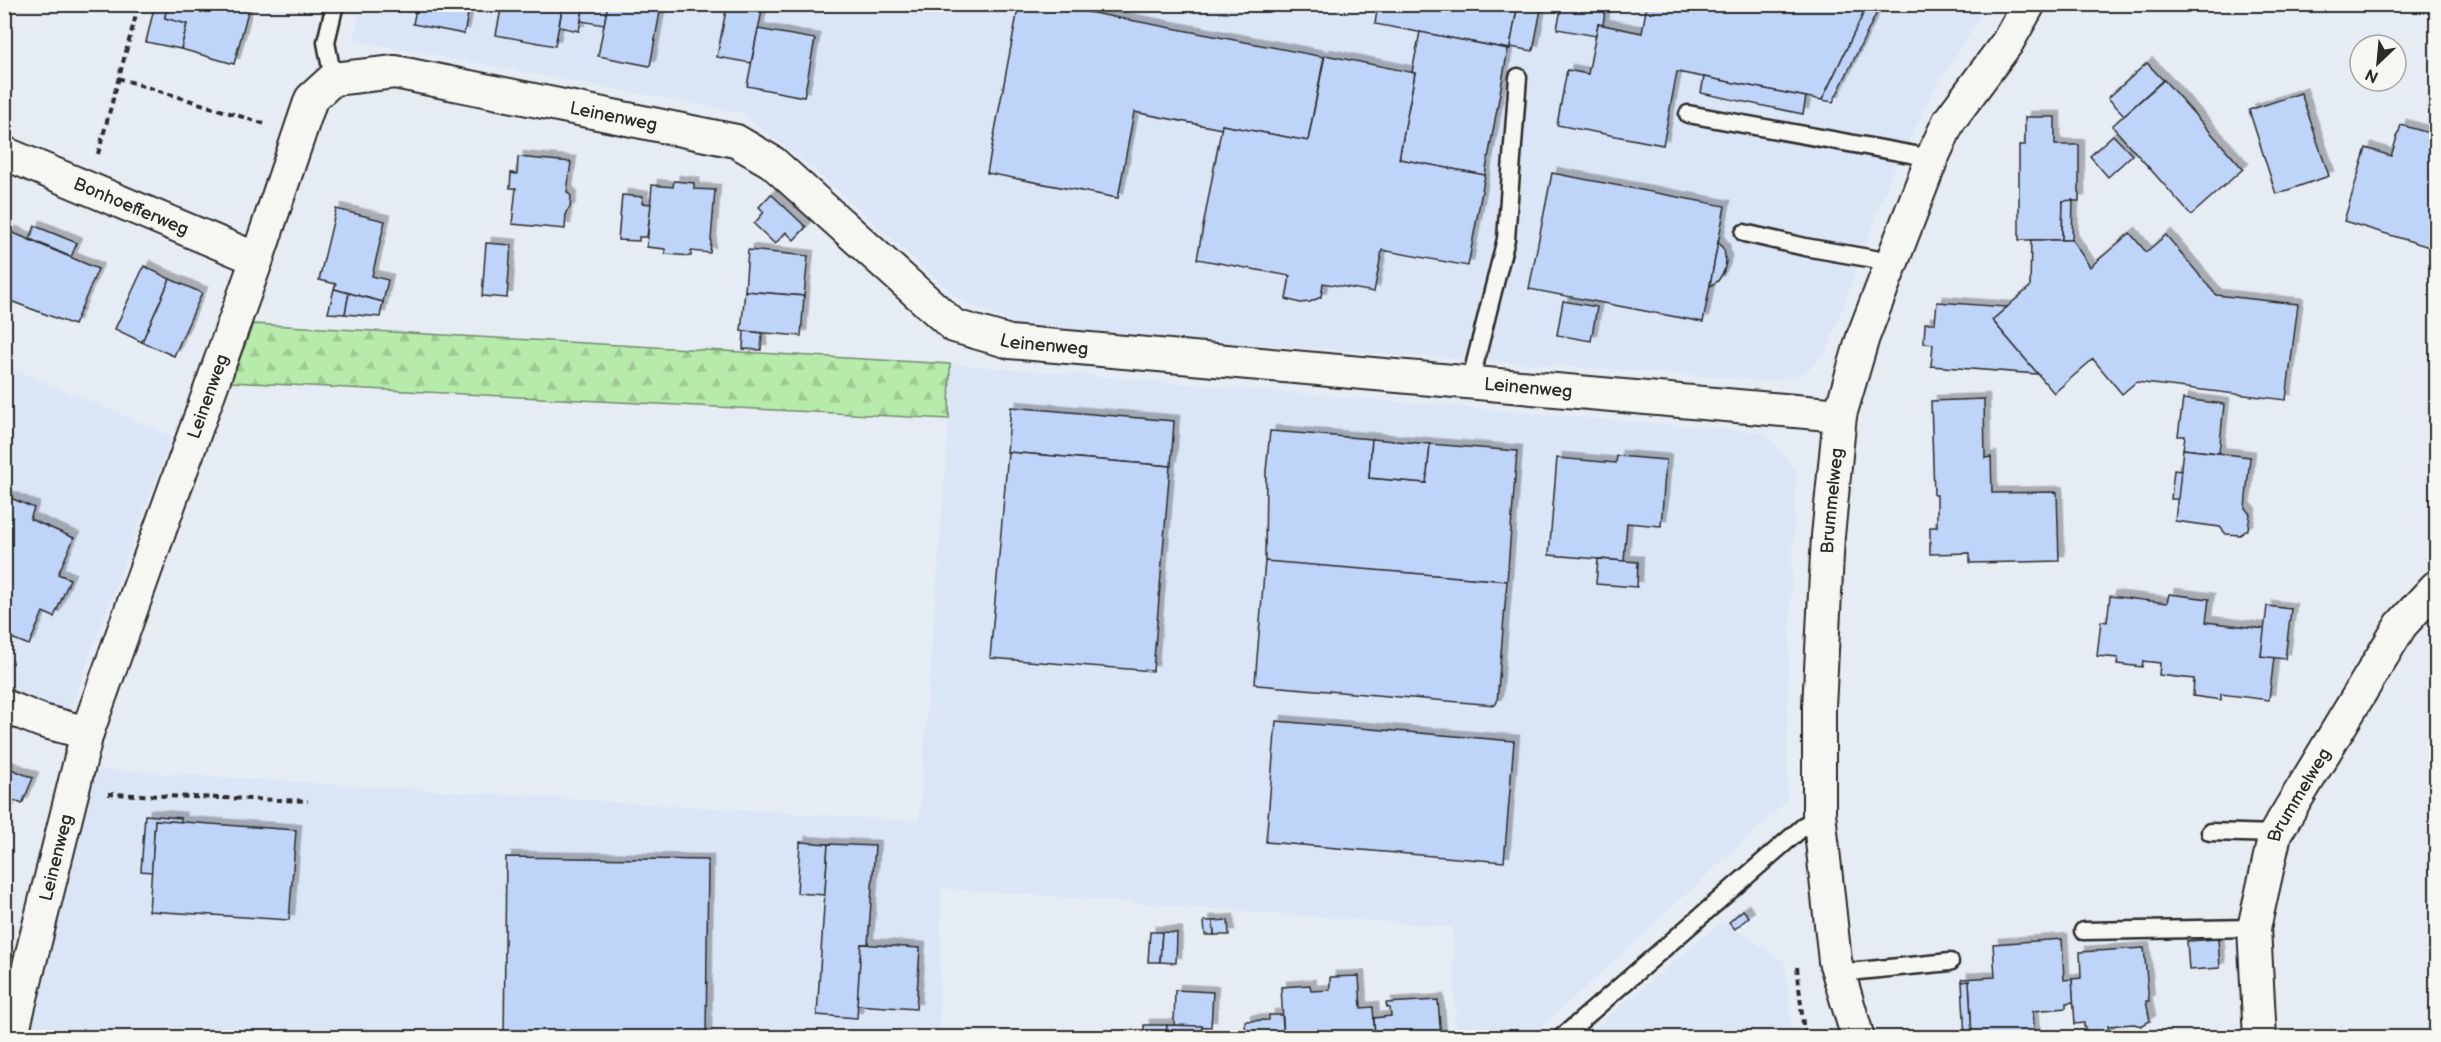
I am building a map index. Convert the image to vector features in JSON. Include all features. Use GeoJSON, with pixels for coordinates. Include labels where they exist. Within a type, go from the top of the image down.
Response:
{"type":"FeatureCollection","features":[{"type":"Feature","properties":{"kind":"street","name":"Brummelweg"},"geometry":{"type":"LineString","coordinates":[[1858,1038],[1834,961],[1819,813],[1820,696],[1828,536],[1840,416],[1863,337],[1932,158],[1949,121],[2007,43],[2029,4]]}},
{"type":"Feature","properties":{"kind":"street","name":"Leinenweg"},"geometry":{"type":"LineString","coordinates":[[11,1038],[87,733],[257,259],[311,99],[333,79],[395,72],[736,141],[772,162],[954,326],[1010,342],[1840,416]]}},
{"type":"Feature","properties":{"kind":"street","name":"Bonhoefferweg"},"geometry":{"type":"LineString","coordinates":[[4,153],[257,259]]}},
{"type":"Feature","properties":{"kind":"street","name":"Brummelweg"},"geometry":{"type":"LineString","coordinates":[[2260,1038],[2254,928],[2275,834],[2401,625],[2436,587]]}},
{"type":"Feature","properties":{"kind":"street"},"geometry":{"type":"LineString","coordinates":[[4,706],[42,722],[87,733]]}},
{"type":"Feature","properties":{"kind":"lane"},"geometry":{"type":"LineString","coordinates":[[333,79],[326,42],[335,4]]}},
{"type":"Feature","properties":{"kind":"lane"},"geometry":{"type":"LineString","coordinates":[[1470,383],[1506,239],[1518,77]]}},
{"type":"Feature","properties":{"kind":"lane"},"geometry":{"type":"LineString","coordinates":[[1688,114],[1932,158]]}},
{"type":"Feature","properties":{"kind":"lane"},"geometry":{"type":"LineString","coordinates":[[1744,233],[1891,262]]}},
{"type":"Feature","properties":{"kind":"lane"},"geometry":{"type":"LineString","coordinates":[[1561,1038],[1819,813]]}},
{"type":"Feature","properties":{"kind":"lane"},"geometry":{"type":"LineString","coordinates":[[2210,832],[2275,834]]}},
{"type":"Feature","properties":{"kind":"lane"},"geometry":{"type":"LineString","coordinates":[[2083,931],[2254,928]]}},
{"type":"Feature","properties":{"kind":"lane"},"geometry":{"type":"LineString","coordinates":[[1838,973],[1950,962]]}},
{"type":"Feature","properties":{"kind":"path"},"geometry":{"type":"LineString","coordinates":[[89,188],[139,4]]}},
{"type":"Feature","properties":{"kind":"path"},"geometry":{"type":"LineString","coordinates":[[118,78],[300,134]]}},
{"type":"Feature","properties":{"kind":"path"},"geometry":{"type":"LineString","coordinates":[[71,793],[308,801]]}},
{"type":"Feature","properties":{"kind":"shaded area"},"geometry":{"type":"Polygon","coordinates":[[[362,4],[1984,4],[1984,11],[1934,90],[1890,179],[1826,352],[1805,373],[1772,381],[1155,337],[1015,324],[959,299],[816,171],[742,113],[354,40],[362,4]]]}},
{"type":"Feature","properties":{"kind":"shaded area"},"geometry":{"type":"Polygon","coordinates":[[[950,364],[1766,433],[1796,470],[1787,707],[1787,801],[1531,1037],[1456,1037],[1453,927],[941,888],[939,1037],[26,1038],[93,769],[919,821],[949,419],[950,364]]]}},
{"type":"Feature","properties":{"kind":"shaded area"},"geometry":{"type":"Polygon","coordinates":[[[4,365],[172,436],[68,714],[5,687],[4,365]]]}},
{"type":"Feature","properties":{"kind":"shaded area"},"geometry":{"type":"Polygon","coordinates":[[[1723,921],[1785,962],[1792,1037],[1584,1037],[1723,921]]]}},
{"type":"Feature","properties":{"kind":"green space"},"geometry":{"type":"Polygon","coordinates":[[[253,324],[950,364],[949,419],[231,382],[253,324]]]}},
{"type":"Feature","properties":{"kind":"building"},"geometry":{"type":"Polygon","coordinates":[[[155,4],[167,4],[165,18],[187,24],[181,49],[146,42],[155,4]]]}},
{"type":"Feature","properties":{"kind":"building"},"geometry":{"type":"Polygon","coordinates":[[[167,4],[250,4],[234,64],[181,49],[187,24],[165,18],[167,4]]]}},
{"type":"Feature","properties":{"kind":"building"},"geometry":{"type":"Polygon","coordinates":[[[417,4],[444,9],[445,4],[470,4],[464,34],[413,24],[417,4]]]}},
{"type":"Feature","properties":{"kind":"building"},"geometry":{"type":"Polygon","coordinates":[[[419,4],[445,4],[444,9],[419,4]]]}},
{"type":"Feature","properties":{"kind":"building"},"geometry":{"type":"Polygon","coordinates":[[[502,4],[563,4],[555,46],[496,35],[502,4]]]}},
{"type":"Feature","properties":{"kind":"building"},"geometry":{"type":"Polygon","coordinates":[[[563,4],[584,4],[579,31],[559,27],[563,4]]]}},
{"type":"Feature","properties":{"kind":"building"},"geometry":{"type":"Polygon","coordinates":[[[584,4],[608,4],[604,25],[581,21],[584,4]]]}},
{"type":"Feature","properties":{"kind":"building"},"geometry":{"type":"Polygon","coordinates":[[[608,4],[624,4],[660,12],[650,66],[598,56],[608,4]]]}},
{"type":"Feature","properties":{"kind":"building"},"geometry":{"type":"Polygon","coordinates":[[[1019,4],[1046,4],[1324,57],[1308,141],[1222,125],[1222,129],[1134,112],[1118,198],[987,173],[1019,4]]]}},
{"type":"Feature","properties":{"kind":"building"},"geometry":{"type":"Polygon","coordinates":[[[1378,4],[1518,4],[1510,49],[1375,24],[1378,4]]]}},
{"type":"Feature","properties":{"kind":"building"},"geometry":{"type":"Polygon","coordinates":[[[1518,4],[1542,4],[1533,51],[1510,47],[1518,4]]]}},
{"type":"Feature","properties":{"kind":"building"},"geometry":{"type":"Polygon","coordinates":[[[1562,4],[1606,4],[1603,25],[1598,24],[1596,36],[1557,29],[1562,4]]]}},
{"type":"Feature","properties":{"kind":"building"},"geometry":{"type":"Polygon","coordinates":[[[1647,4],[1868,4],[1822,100],[1677,72],[1663,145],[1557,125],[1567,70],[1588,74],[1598,24],[1642,33],[1647,4]]]}},
{"type":"Feature","properties":{"kind":"building"},"geometry":{"type":"Polygon","coordinates":[[[1868,4],[1881,4],[1833,102],[1822,100],[1868,4]]]}},
{"type":"Feature","properties":{"kind":"building"},"geometry":{"type":"Polygon","coordinates":[[[727,5],[762,11],[751,63],[717,57],[727,5]]]}},
{"type":"Feature","properties":{"kind":"building"},"geometry":{"type":"Polygon","coordinates":[[[758,29],[815,39],[804,97],[747,86],[758,29]]]}},
{"type":"Feature","properties":{"kind":"building"},"geometry":{"type":"Polygon","coordinates":[[[1420,32],[1508,49],[1485,175],[1399,159],[1420,32]]]}},
{"type":"Feature","properties":{"kind":"building"},"geometry":{"type":"Polygon","coordinates":[[[1325,55],[1415,73],[1399,159],[1485,175],[1468,266],[1382,250],[1374,292],[1323,283],[1321,297],[1300,303],[1286,299],[1290,276],[1197,259],[1222,125],[1308,141],[1325,55]]]}},
{"type":"Feature","properties":{"kind":"building"},"geometry":{"type":"Polygon","coordinates":[[[2147,63],[2163,80],[2124,115],[2108,98],[2147,63]]]}},
{"type":"Feature","properties":{"kind":"building"},"geometry":{"type":"Polygon","coordinates":[[[1704,77],[1806,97],[1803,114],[1701,93],[1704,77]]]}},
{"type":"Feature","properties":{"kind":"building"},"geometry":{"type":"Polygon","coordinates":[[[2164,80],[2243,169],[2191,215],[2112,126],[2164,80]]]}},
{"type":"Feature","properties":{"kind":"building"},"geometry":{"type":"Polygon","coordinates":[[[2301,93],[2329,176],[2276,194],[2249,110],[2301,93]]]}},
{"type":"Feature","properties":{"kind":"building"},"geometry":{"type":"Polygon","coordinates":[[[2025,117],[2055,117],[2055,145],[2079,145],[2079,201],[2063,201],[2062,240],[2019,240],[2019,145],[2025,145],[2025,117]]]}},
{"type":"Feature","properties":{"kind":"building"},"geometry":{"type":"Polygon","coordinates":[[[2401,125],[2436,135],[2436,249],[2344,221],[2366,148],[2391,156],[2401,125]]]}},
{"type":"Feature","properties":{"kind":"building"},"geometry":{"type":"Polygon","coordinates":[[[2113,135],[2132,155],[2108,177],[2090,156],[2113,135]]]}},
{"type":"Feature","properties":{"kind":"building"},"geometry":{"type":"Polygon","coordinates":[[[518,157],[571,162],[567,192],[571,196],[570,208],[566,212],[565,229],[512,224],[516,188],[510,188],[511,173],[517,174],[518,157]]]}},
{"type":"Feature","properties":{"kind":"building"},"geometry":{"type":"Polygon","coordinates":[[[1552,173],[1725,206],[1703,322],[1529,289],[1552,173]]]}},
{"type":"Feature","properties":{"kind":"building"},"geometry":{"type":"Polygon","coordinates":[[[674,181],[694,183],[694,189],[715,190],[710,253],[691,251],[691,256],[665,254],[665,249],[647,247],[652,185],[673,187],[674,181]]]}},
{"type":"Feature","properties":{"kind":"building"},"geometry":{"type":"Polygon","coordinates":[[[771,194],[806,227],[794,240],[786,232],[775,244],[754,224],[764,212],[759,207],[771,194]]]}},
{"type":"Feature","properties":{"kind":"building"},"geometry":{"type":"Polygon","coordinates":[[[622,195],[643,197],[642,203],[651,204],[647,237],[639,237],[639,241],[618,240],[622,195]]]}},
{"type":"Feature","properties":{"kind":"building"},"geometry":{"type":"Polygon","coordinates":[[[2073,200],[2072,240],[2062,240],[2063,201],[2073,200]]]}},
{"type":"Feature","properties":{"kind":"building"},"geometry":{"type":"Polygon","coordinates":[[[336,209],[385,221],[372,276],[388,280],[383,302],[334,289],[336,284],[319,280],[336,209]]]}},
{"type":"Feature","properties":{"kind":"building"},"geometry":{"type":"Polygon","coordinates":[[[35,226],[77,243],[71,257],[30,239],[35,226]]]}},
{"type":"Feature","properties":{"kind":"building"},"geometry":{"type":"Polygon","coordinates":[[[11,232],[98,269],[74,325],[8,300],[9,298],[4,296],[4,246],[11,232]]]}},
{"type":"Feature","properties":{"kind":"building"},"geometry":{"type":"Polygon","coordinates":[[[2130,233],[2146,252],[2166,235],[2216,295],[2298,304],[2286,400],[2136,382],[2122,394],[2093,359],[2054,393],[1992,320],[2030,287],[2031,240],[2072,240],[2090,267],[2130,233]]]}},
{"type":"Feature","properties":{"kind":"building"},"geometry":{"type":"Polygon","coordinates":[[[1718,242],[1724,250],[1726,262],[1718,281],[1710,286],[1718,242]]]}},
{"type":"Feature","properties":{"kind":"building"},"geometry":{"type":"Polygon","coordinates":[[[486,243],[511,245],[507,298],[482,296],[486,243]]]}},
{"type":"Feature","properties":{"kind":"building"},"geometry":{"type":"Polygon","coordinates":[[[748,250],[808,256],[804,296],[745,291],[748,250]]]}},
{"type":"Feature","properties":{"kind":"building"},"geometry":{"type":"Polygon","coordinates":[[[144,266],[170,279],[142,342],[115,329],[144,266]]]}},
{"type":"Feature","properties":{"kind":"building"},"geometry":{"type":"Polygon","coordinates":[[[170,279],[202,293],[174,356],[142,342],[170,279]]]}},
{"type":"Feature","properties":{"kind":"building"},"geometry":{"type":"Polygon","coordinates":[[[334,289],[349,293],[345,314],[328,313],[334,289]]]}},
{"type":"Feature","properties":{"kind":"building"},"geometry":{"type":"Polygon","coordinates":[[[745,291],[804,296],[801,336],[741,331],[745,291]]]}},
{"type":"Feature","properties":{"kind":"building"},"geometry":{"type":"Polygon","coordinates":[[[349,293],[383,302],[380,317],[345,314],[349,293]]]}},
{"type":"Feature","properties":{"kind":"building"},"geometry":{"type":"Polygon","coordinates":[[[1563,301],[1597,307],[1591,341],[1557,335],[1563,301]]]}},
{"type":"Feature","properties":{"kind":"building"},"geometry":{"type":"Polygon","coordinates":[[[1937,302],[2007,307],[1992,320],[2038,374],[1931,366],[1933,344],[1924,343],[1925,323],[1935,323],[1937,302]]]}},
{"type":"Feature","properties":{"kind":"building"},"geometry":{"type":"Polygon","coordinates":[[[744,331],[762,333],[761,350],[743,349],[744,331]]]}},
{"type":"Feature","properties":{"kind":"building"},"geometry":{"type":"Polygon","coordinates":[[[1984,399],[1985,458],[1991,457],[1992,493],[2057,492],[2059,561],[1970,563],[1970,553],[1930,554],[1930,527],[1937,527],[1931,401],[1984,399]]]}},
{"type":"Feature","properties":{"kind":"building"},"geometry":{"type":"Polygon","coordinates":[[[2183,399],[2224,404],[2219,453],[2183,449],[2185,436],[2178,436],[2183,399]]]}},
{"type":"Feature","properties":{"kind":"building"},"geometry":{"type":"Polygon","coordinates":[[[1011,407],[1174,421],[1171,466],[1007,452],[1011,407]]]}},
{"type":"Feature","properties":{"kind":"building"},"geometry":{"type":"Polygon","coordinates":[[[1270,431],[1372,439],[1369,478],[1426,483],[1430,444],[1517,451],[1507,581],[1266,562],[1266,471],[1270,431]]]}},
{"type":"Feature","properties":{"kind":"building"},"geometry":{"type":"Polygon","coordinates":[[[1372,439],[1430,444],[1426,483],[1369,478],[1372,439]]]}},
{"type":"Feature","properties":{"kind":"building"},"geometry":{"type":"Polygon","coordinates":[[[2183,449],[2250,457],[2245,508],[2250,514],[2248,529],[2240,535],[2226,534],[2220,527],[2175,521],[2183,449]]]}},
{"type":"Feature","properties":{"kind":"building"},"geometry":{"type":"Polygon","coordinates":[[[1008,452],[1170,466],[1153,671],[990,658],[1008,452]]]}},
{"type":"Feature","properties":{"kind":"building"},"geometry":{"type":"Polygon","coordinates":[[[1617,456],[1666,460],[1661,526],[1627,523],[1624,561],[1549,555],[1557,458],[1616,463],[1617,456]]]}},
{"type":"Feature","properties":{"kind":"building"},"geometry":{"type":"Polygon","coordinates":[[[2174,470],[2181,471],[2178,499],[2171,499],[2174,470]]]}},
{"type":"Feature","properties":{"kind":"building"},"geometry":{"type":"Polygon","coordinates":[[[4,495],[34,508],[30,519],[74,538],[58,574],[70,579],[54,617],[43,612],[29,645],[4,635],[4,495]]]}},
{"type":"Feature","properties":{"kind":"building"},"geometry":{"type":"Polygon","coordinates":[[[1598,559],[1638,562],[1637,587],[1596,584],[1598,559]]]}},
{"type":"Feature","properties":{"kind":"building"},"geometry":{"type":"Polygon","coordinates":[[[1265,561],[1507,581],[1497,702],[1495,705],[1257,685],[1255,683],[1265,561]]]}},
{"type":"Feature","properties":{"kind":"building"},"geometry":{"type":"Polygon","coordinates":[[[2169,594],[2209,599],[2206,622],[2265,629],[2261,656],[2274,657],[2269,700],[2221,694],[2221,700],[2193,696],[2194,679],[2159,675],[2160,663],[2143,661],[2142,667],[2117,664],[2118,658],[2097,656],[2101,621],[2107,622],[2110,596],[2167,603],[2169,594]]]}},
{"type":"Feature","properties":{"kind":"building"},"geometry":{"type":"Polygon","coordinates":[[[2267,606],[2291,609],[2285,659],[2261,656],[2267,606]]]}},
{"type":"Feature","properties":{"kind":"building"},"geometry":{"type":"Polygon","coordinates":[[[1276,721],[1514,741],[1504,862],[1266,842],[1276,721]]]}},
{"type":"Feature","properties":{"kind":"building"},"geometry":{"type":"Polygon","coordinates":[[[4,766],[33,778],[22,804],[13,800],[4,819],[4,766]]]}},
{"type":"Feature","properties":{"kind":"building"},"geometry":{"type":"Polygon","coordinates":[[[145,815],[181,818],[181,822],[155,820],[152,872],[141,871],[145,815]]]}},
{"type":"Feature","properties":{"kind":"building"},"geometry":{"type":"Polygon","coordinates":[[[155,820],[296,830],[289,920],[149,911],[155,820]]]}},
{"type":"Feature","properties":{"kind":"building"},"geometry":{"type":"Polygon","coordinates":[[[800,842],[828,844],[825,895],[797,893],[800,842]]]}},
{"type":"Feature","properties":{"kind":"building"},"geometry":{"type":"Polygon","coordinates":[[[828,844],[875,846],[868,944],[861,944],[857,1018],[817,1015],[828,844]]]}},
{"type":"Feature","properties":{"kind":"building"},"geometry":{"type":"Polygon","coordinates":[[[506,857],[708,860],[706,1038],[504,1038],[506,857]]]}},
{"type":"Feature","properties":{"kind":"building"},"geometry":{"type":"Polygon","coordinates":[[[1743,910],[1749,917],[1735,929],[1729,922],[1743,910]]]}},
{"type":"Feature","properties":{"kind":"building"},"geometry":{"type":"Polygon","coordinates":[[[1228,920],[1229,935],[1214,935],[1213,921],[1228,920]]]}},
{"type":"Feature","properties":{"kind":"building"},"geometry":{"type":"Polygon","coordinates":[[[1204,921],[1213,921],[1214,935],[1205,935],[1204,921]]]}},
{"type":"Feature","properties":{"kind":"building"},"geometry":{"type":"Polygon","coordinates":[[[1150,932],[1162,932],[1160,962],[1148,962],[1150,932]]]}},
{"type":"Feature","properties":{"kind":"building"},"geometry":{"type":"Polygon","coordinates":[[[1162,932],[1177,933],[1176,963],[1160,962],[1162,932]]]}},
{"type":"Feature","properties":{"kind":"building"},"geometry":{"type":"Polygon","coordinates":[[[2062,939],[2064,980],[2072,979],[2074,1002],[2066,1003],[2066,1008],[2033,1011],[2035,1038],[1972,1038],[1969,981],[1962,982],[1962,979],[1995,977],[1993,944],[2062,939]]]}},
{"type":"Feature","properties":{"kind":"building"},"geometry":{"type":"Polygon","coordinates":[[[2218,939],[2220,968],[2189,970],[2187,941],[2218,939]]]}},
{"type":"Feature","properties":{"kind":"building"},"geometry":{"type":"Polygon","coordinates":[[[861,944],[920,948],[916,1009],[857,1005],[861,944]]]}},
{"type":"Feature","properties":{"kind":"building"},"geometry":{"type":"Polygon","coordinates":[[[2144,948],[2149,1001],[2146,1001],[2150,1021],[2141,1026],[2134,1024],[2108,1026],[2109,1034],[2087,1035],[2084,1023],[2075,1024],[2072,979],[2081,978],[2080,952],[2144,948]]]}},
{"type":"Feature","properties":{"kind":"building"},"geometry":{"type":"Polygon","coordinates":[[[1359,976],[1361,1008],[1373,1007],[1375,1038],[1284,1038],[1281,987],[1310,985],[1311,991],[1330,990],[1330,977],[1359,976]]]}},
{"type":"Feature","properties":{"kind":"building"},"geometry":{"type":"Polygon","coordinates":[[[1969,981],[1972,1038],[1965,1038],[1962,982],[1969,981]]]}},
{"type":"Feature","properties":{"kind":"building"},"geometry":{"type":"Polygon","coordinates":[[[1175,990],[1213,992],[1211,1027],[1174,1025],[1175,990]]]}},
{"type":"Feature","properties":{"kind":"building"},"geometry":{"type":"Polygon","coordinates":[[[1438,1000],[1441,1038],[1375,1038],[1374,1018],[1391,1016],[1390,1008],[1386,1003],[1438,1000]]]}},
{"type":"Feature","properties":{"kind":"building"},"geometry":{"type":"Polygon","coordinates":[[[1269,1015],[1282,1015],[1284,1038],[1246,1038],[1245,1021],[1269,1020],[1269,1015]]]}},
{"type":"Feature","properties":{"kind":"building"},"geometry":{"type":"Polygon","coordinates":[[[1144,1025],[1167,1025],[1166,1038],[1144,1038],[1144,1025]]]}},
{"type":"Feature","properties":{"kind":"building"},"geometry":{"type":"Polygon","coordinates":[[[1167,1025],[1202,1026],[1201,1038],[1166,1038],[1167,1025]]]}}]}
